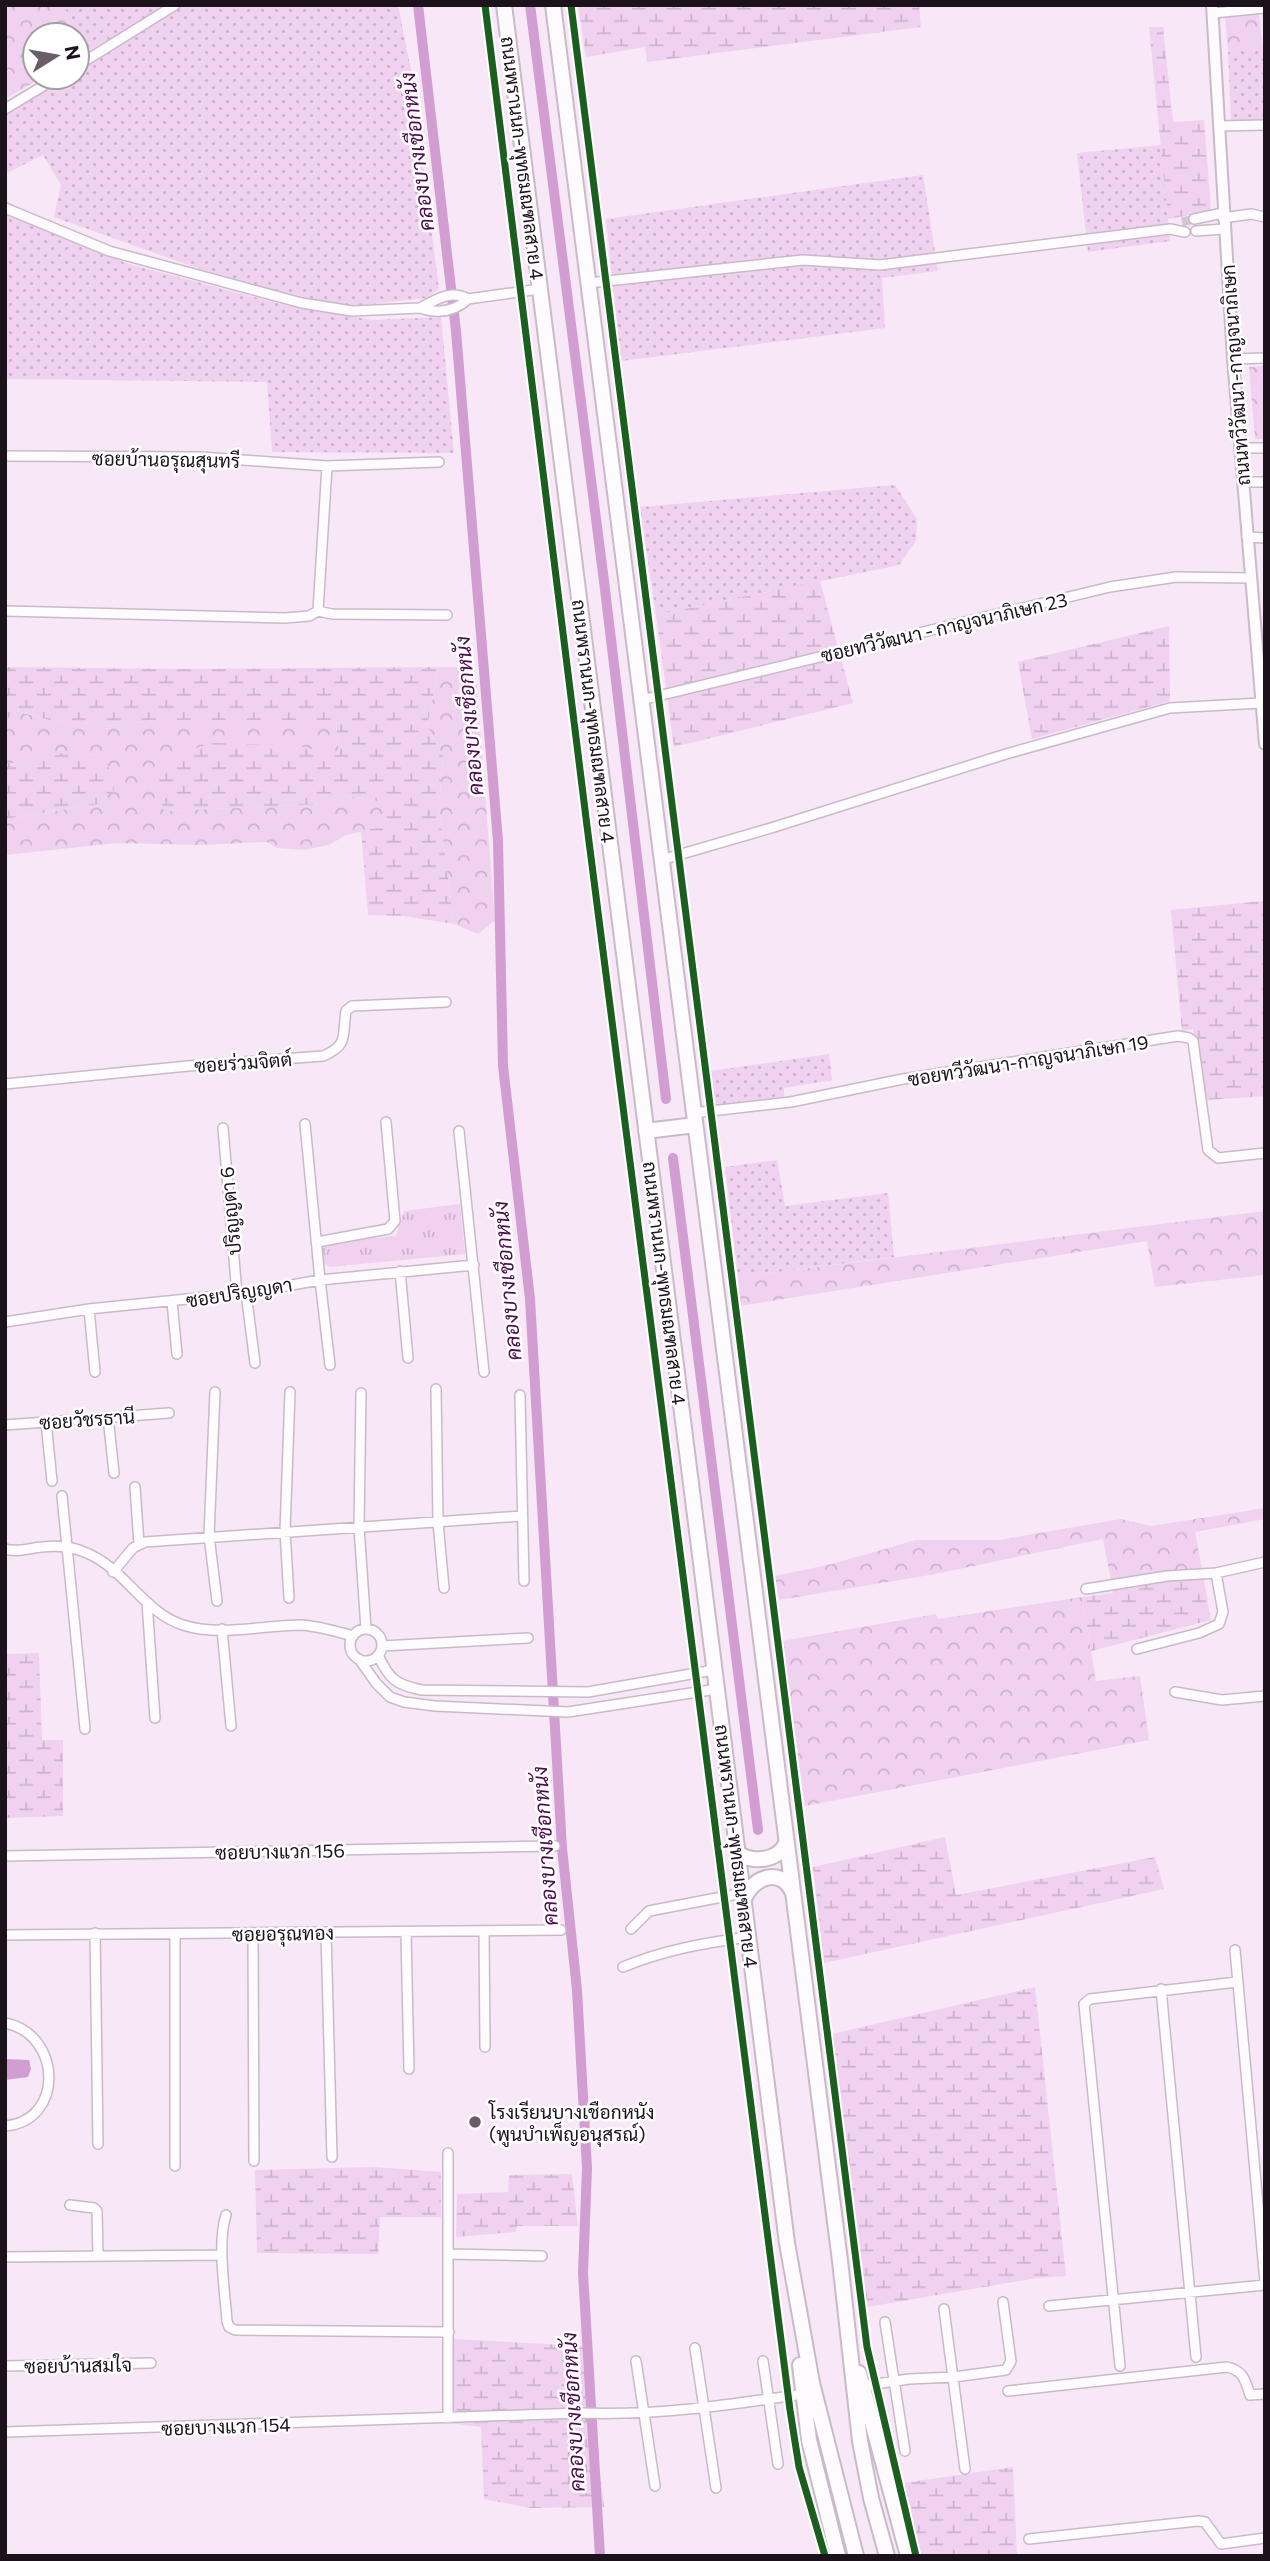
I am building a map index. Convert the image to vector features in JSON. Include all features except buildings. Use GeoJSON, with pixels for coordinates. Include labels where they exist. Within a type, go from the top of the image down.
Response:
{"type":"FeatureCollection","features":[{"type":"Feature","properties":{"kind":"main road","name":"ถนนพรานนก-พุทธมณฑลสาย 4"},"geometry":{"type":"LineString","coordinates":[[504,5],[793,2280],[817,2409],[856,2556]]}},
{"type":"Feature","properties":{"kind":"main road"},"geometry":{"type":"LineString","coordinates":[[553,5],[847,2321],[861,2450],[887,2556]]}},
{"type":"Feature","properties":{"kind":"main road"},"geometry":{"type":"LineString","coordinates":[[646,1131],[694,1119]]}},
{"type":"Feature","properties":{"kind":"main road"},"geometry":{"type":"LineString","coordinates":[[737,1852],[751,1859],[764,1859],[779,1853],[786,1843]]}},
{"type":"Feature","properties":{"kind":"main road"},"geometry":{"type":"LineString","coordinates":[[743,1896],[757,1881],[772,1876],[785,1881],[793,1893]]}},
{"type":"Feature","properties":{"kind":"main road"},"geometry":{"type":"LineString","coordinates":[[793,2280],[803,2394],[813,2463],[838,2556]]}},
{"type":"Feature","properties":{"kind":"main road"},"geometry":{"type":"LineString","coordinates":[[847,2321],[908,2556]]}},
{"type":"Feature","properties":{"kind":"street"},"geometry":{"type":"LineString","coordinates":[[91,57],[175,5]]}},
{"type":"Feature","properties":{"kind":"street"},"geometry":{"type":"LineString","coordinates":[[1212,9],[1265,8]]}},
{"type":"Feature","properties":{"kind":"street","name":"ถนนทวีวัฒนา-กาญจนาภิเษก"},"geometry":{"type":"LineString","coordinates":[[1212,9],[1233,359],[1265,744]]}},
{"type":"Feature","properties":{"kind":"street"},"geometry":{"type":"LineString","coordinates":[[5,109],[35,91]]}},
{"type":"Feature","properties":{"kind":"street"},"geometry":{"type":"LineString","coordinates":[[1219,126],[1265,125]]}},
{"type":"Feature","properties":{"kind":"street"},"geometry":{"type":"LineString","coordinates":[[5,208],[109,251],[302,303],[352,311],[427,308],[441,312],[464,300],[540,289]]}},
{"type":"Feature","properties":{"kind":"street"},"geometry":{"type":"LineString","coordinates":[[1196,231],[1224,220],[1251,214],[1265,217]]}},
{"type":"Feature","properties":{"kind":"street"},"geometry":{"type":"LineString","coordinates":[[1194,219],[1224,220]]}},
{"type":"Feature","properties":{"kind":"street"},"geometry":{"type":"LineString","coordinates":[[1170,229],[1182,222]]}},
{"type":"Feature","properties":{"kind":"street"},"geometry":{"type":"LineString","coordinates":[[588,283],[803,260],[880,265],[1170,229],[1185,232]]}},
{"type":"Feature","properties":{"kind":"street"},"geometry":{"type":"LineString","coordinates":[[427,308],[447,295],[464,300]]}},
{"type":"Feature","properties":{"kind":"street"},"geometry":{"type":"LineString","coordinates":[[1233,359],[1265,358]]}},
{"type":"Feature","properties":{"kind":"street"},"geometry":{"type":"LineString","coordinates":[[1240,448],[1265,448]]}},
{"type":"Feature","properties":{"kind":"street","name":"ซอยบ้านอรุณสุนทรี"},"geometry":{"type":"LineString","coordinates":[[5,456],[201,457],[327,466],[439,463]]}},
{"type":"Feature","properties":{"kind":"street"},"geometry":{"type":"LineString","coordinates":[[318,611],[327,466]]}},
{"type":"Feature","properties":{"kind":"street"},"geometry":{"type":"LineString","coordinates":[[1242,482],[1265,482]]}},
{"type":"Feature","properties":{"kind":"street"},"geometry":{"type":"LineString","coordinates":[[1247,537],[1265,538]]}},
{"type":"Feature","properties":{"kind":"street","name":"ซอยทวีวัฒนา - กาญจนาภิเษก 23"},"geometry":{"type":"LineString","coordinates":[[641,700],[1110,587],[1176,578],[1250,578]]}},
{"type":"Feature","properties":{"kind":"street"},"geometry":{"type":"LineString","coordinates":[[5,611],[285,618],[309,616],[318,611],[332,614],[447,615]]}},
{"type":"Feature","properties":{"kind":"street"},"geometry":{"type":"LineString","coordinates":[[661,860],[1006,754],[1170,708],[1261,703]]}},
{"type":"Feature","properties":{"kind":"street","name":"ซอยร่วมจิตต์"},"geometry":{"type":"LineString","coordinates":[[5,1084],[323,1056],[343,1044],[346,1011],[352,1006],[446,1002]]}},
{"type":"Feature","properties":{"kind":"street","name":"ซอยทวีวัฒนา-กาญจนาภิเษก 19"},"geometry":{"type":"LineString","coordinates":[[694,1119],[903,1079],[1178,1036],[1192,1041],[1208,1150],[1218,1158],[1265,1153]]}},
{"type":"Feature","properties":{"kind":"street"},"geometry":{"type":"LineString","coordinates":[[317,1242],[388,1229],[395,1220],[386,1122]]}},
{"type":"Feature","properties":{"kind":"street"},"geometry":{"type":"LineString","coordinates":[[305,1124],[330,1364]]}},
{"type":"Feature","properties":{"kind":"street","name":"ปริญญดา 6"},"geometry":{"type":"LineString","coordinates":[[223,1128],[242,1294],[255,1363]]}},
{"type":"Feature","properties":{"kind":"street"},"geometry":{"type":"LineString","coordinates":[[459,1131],[484,1372]]}},
{"type":"Feature","properties":{"kind":"street","name":"ซอยปริญญดา"},"geometry":{"type":"LineString","coordinates":[[5,1322],[242,1294],[320,1280],[474,1265]]}},
{"type":"Feature","properties":{"kind":"street"},"geometry":{"type":"LineString","coordinates":[[400,1271],[408,1358]]}},
{"type":"Feature","properties":{"kind":"street"},"geometry":{"type":"LineString","coordinates":[[172,1302],[177,1354]]}},
{"type":"Feature","properties":{"kind":"street"},"geometry":{"type":"LineString","coordinates":[[89,1310],[94,1372]]}},
{"type":"Feature","properties":{"kind":"street"},"geometry":{"type":"LineString","coordinates":[[436,1389],[438,1522],[444,1588]]}},
{"type":"Feature","properties":{"kind":"street"},"geometry":{"type":"LineString","coordinates":[[215,1392],[209,1536],[217,1601]]}},
{"type":"Feature","properties":{"kind":"street"},"geometry":{"type":"LineString","coordinates":[[289,1598],[285,1531],[290,1392]]}},
{"type":"Feature","properties":{"kind":"street"},"geometry":{"type":"LineString","coordinates":[[361,1393],[359,1527],[366,1629]]}},
{"type":"Feature","properties":{"kind":"street"},"geometry":{"type":"LineString","coordinates":[[520,1395],[524,1581]]}},
{"type":"Feature","properties":{"kind":"street","name":"ซอยวัชรธานี"},"geometry":{"type":"LineString","coordinates":[[5,1425],[169,1413]]}},
{"type":"Feature","properties":{"kind":"street"},"geometry":{"type":"LineString","coordinates":[[108,1418],[114,1474]]}},
{"type":"Feature","properties":{"kind":"street"},"geometry":{"type":"LineString","coordinates":[[46,1422],[52,1481]]}},
{"type":"Feature","properties":{"kind":"street"},"geometry":{"type":"LineString","coordinates":[[135,1487],[139,1545]]}},
{"type":"Feature","properties":{"kind":"street"},"geometry":{"type":"LineString","coordinates":[[62,1496],[85,1729]]}},
{"type":"Feature","properties":{"kind":"street"},"geometry":{"type":"LineString","coordinates":[[113,1572],[133,1548],[145,1542],[523,1516]]}},
{"type":"Feature","properties":{"kind":"street"},"geometry":{"type":"LineString","coordinates":[[5,1549],[12,1551],[44,1546],[67,1547],[90,1554],[160,1613],[182,1625],[206,1630],[300,1625],[321,1627],[353,1636],[366,1629],[375,1632],[393,1680],[405,1687],[422,1690],[574,1693],[714,1670]]}},
{"type":"Feature","properties":{"kind":"street"},"geometry":{"type":"LineString","coordinates":[[1086,1589],[1167,1576],[1216,1573],[1265,1562]]}},
{"type":"Feature","properties":{"kind":"street"},"geometry":{"type":"LineString","coordinates":[[1137,1649],[1199,1633],[1219,1623],[1223,1612],[1216,1573]]}},
{"type":"Feature","properties":{"kind":"street"},"geometry":{"type":"LineString","coordinates":[[148,1602],[155,1717]]}},
{"type":"Feature","properties":{"kind":"street"},"geometry":{"type":"LineString","coordinates":[[222,1629],[231,1726]]}},
{"type":"Feature","properties":{"kind":"street"},"geometry":{"type":"LineString","coordinates":[[353,1636],[352,1651],[376,1684],[390,1696],[404,1702],[435,1706],[568,1712],[717,1689]]}},
{"type":"Feature","properties":{"kind":"street"},"geometry":{"type":"LineString","coordinates":[[359,1659],[369,1660],[380,1651],[528,1638]]}},
{"type":"Feature","properties":{"kind":"street"},"geometry":{"type":"LineString","coordinates":[[1175,1692],[1222,1700],[1265,1696]]}},
{"type":"Feature","properties":{"kind":"street","name":"ซอยบางแวก 156"},"geometry":{"type":"LineString","coordinates":[[5,1856],[555,1846]]}},
{"type":"Feature","properties":{"kind":"street"},"geometry":{"type":"LineString","coordinates":[[631,1929],[649,1911],[743,1896]]}},
{"type":"Feature","properties":{"kind":"street","name":"ซอยอรุณทอง"},"geometry":{"type":"LineString","coordinates":[[5,1935],[561,1930]]}},
{"type":"Feature","properties":{"kind":"street"},"geometry":{"type":"LineString","coordinates":[[326,1932],[332,2157]]}},
{"type":"Feature","properties":{"kind":"street"},"geometry":{"type":"LineString","coordinates":[[484,1932],[485,2048]]}},
{"type":"Feature","properties":{"kind":"street"},"geometry":{"type":"LineString","coordinates":[[94,1933],[98,2144]]}},
{"type":"Feature","properties":{"kind":"street"},"geometry":{"type":"LineString","coordinates":[[406,1933],[409,2069]]}},
{"type":"Feature","properties":{"kind":"street"},"geometry":{"type":"LineString","coordinates":[[175,1934],[175,2166]]}},
{"type":"Feature","properties":{"kind":"street"},"geometry":{"type":"LineString","coordinates":[[253,1934],[254,2161]]}},
{"type":"Feature","properties":{"kind":"street"},"geometry":{"type":"LineString","coordinates":[[622,1967],[665,1951],[748,1937]]}},
{"type":"Feature","properties":{"kind":"street"},"geometry":{"type":"LineString","coordinates":[[1049,2306],[1189,2294],[1265,2284],[1235,1950]]}},
{"type":"Feature","properties":{"kind":"street"},"geometry":{"type":"LineString","coordinates":[[1119,2366],[1084,2004],[1090,1999],[1237,1982]]}},
{"type":"Feature","properties":{"kind":"street"},"geometry":{"type":"LineString","coordinates":[[1161,1989],[1196,2357]]}},
{"type":"Feature","properties":{"kind":"street"},"geometry":{"type":"LineString","coordinates":[[5,2023],[21,2028],[36,2039],[43,2048],[48,2071],[45,2096],[36,2112],[25,2122],[5,2126]]}},
{"type":"Feature","properties":{"kind":"street"},"geometry":{"type":"LineString","coordinates":[[447,2418],[450,2255],[448,2153]]}},
{"type":"Feature","properties":{"kind":"street"},"geometry":{"type":"LineString","coordinates":[[70,2205],[94,2208],[97,2211],[98,2256]]}},
{"type":"Feature","properties":{"kind":"street"},"geometry":{"type":"LineString","coordinates":[[226,2215],[221,2255],[229,2327],[235,2330],[449,2332]]}},
{"type":"Feature","properties":{"kind":"street"},"geometry":{"type":"LineString","coordinates":[[5,2257],[221,2255]]}},
{"type":"Feature","properties":{"kind":"street"},"geometry":{"type":"LineString","coordinates":[[450,2255],[542,2256]]}},
{"type":"Feature","properties":{"kind":"street"},"geometry":{"type":"LineString","coordinates":[[862,2386],[1000,2372],[1009,2366],[1011,2361],[1003,2302]]}},
{"type":"Feature","properties":{"kind":"street"},"geometry":{"type":"LineString","coordinates":[[944,2309],[965,2469]]}},
{"type":"Feature","properties":{"kind":"street"},"geometry":{"type":"LineString","coordinates":[[885,2322],[905,2451]]}},
{"type":"Feature","properties":{"kind":"street"},"geometry":{"type":"LineString","coordinates":[[695,2348],[716,2488]]}},
{"type":"Feature","properties":{"kind":"street"},"geometry":{"type":"LineString","coordinates":[[636,2361],[656,2486]]}},
{"type":"Feature","properties":{"kind":"street"},"geometry":{"type":"LineString","coordinates":[[763,2361],[778,2464]]}},
{"type":"Feature","properties":{"kind":"street","name":"ซอยบ้านสมใจ"},"geometry":{"type":"LineString","coordinates":[[5,2366],[151,2363]]}},
{"type":"Feature","properties":{"kind":"street"},"geometry":{"type":"LineString","coordinates":[[1008,2392],[1227,2367],[1237,2369],[1243,2374],[1250,2395],[1265,2394]]}},
{"type":"Feature","properties":{"kind":"street","name":"ซอยบางแวก 154"},"geometry":{"type":"LineString","coordinates":[[5,2432],[589,2413],[643,2414],[704,2409],[803,2394]]}},
{"type":"Feature","properties":{"kind":"street"},"geometry":{"type":"LineString","coordinates":[[1028,2539],[1198,2521],[1205,2522],[1221,2544],[1265,2538]]}},
{"type":"Feature","properties":{"kind":"green space"},"geometry":{"type":"Polygon","coordinates":[[[5,5],[65,5],[68,21],[21,21],[21,90],[5,99],[5,5]]]}},
{"type":"Feature","properties":{"kind":"green space"},"geometry":{"type":"Polygon","coordinates":[[[65,5],[166,5],[91,50],[91,21],[68,21],[65,5]]]}},
{"type":"Feature","properties":{"kind":"green space"},"geometry":{"type":"Polygon","coordinates":[[[183,5],[398,5],[412,75],[439,289],[426,298],[352,306],[312,299],[211,273],[54,217],[61,185],[43,155],[5,174],[5,116],[45,91],[91,91],[91,62],[183,5]]]}},
{"type":"Feature","properties":{"kind":"green space"},"geometry":{"type":"Polygon","coordinates":[[[578,5],[919,5],[921,27],[647,62],[645,47],[586,57],[578,5]]]}},
{"type":"Feature","properties":{"kind":"green space"},"geometry":{"type":"Polygon","coordinates":[[[1224,5],[1258,5],[1263,49],[1228,52],[1224,5]]]}},
{"type":"Feature","properties":{"kind":"green space"},"geometry":{"type":"Polygon","coordinates":[[[1149,27],[1163,27],[1173,122],[1204,120],[1211,211],[1168,219],[1149,27]]]}},
{"type":"Feature","properties":{"kind":"green space"},"geometry":{"type":"Polygon","coordinates":[[[1265,48],[1265,120],[1231,120],[1228,52],[1265,48]]]}},
{"type":"Feature","properties":{"kind":"green space"},"geometry":{"type":"Polygon","coordinates":[[[1161,145],[1170,241],[1088,252],[1077,153],[1161,145]]]}},
{"type":"Feature","properties":{"kind":"green space"},"geometry":{"type":"Polygon","coordinates":[[[923,175],[938,271],[882,278],[885,328],[621,361],[606,219],[923,175]]]}},
{"type":"Feature","properties":{"kind":"green space"},"geometry":{"type":"Polygon","coordinates":[[[5,200],[125,263],[280,304],[372,320],[441,317],[454,453],[272,452],[267,382],[5,379],[5,200]]]}},
{"type":"Feature","properties":{"kind":"green space"},"geometry":{"type":"Polygon","coordinates":[[[1265,366],[1265,439],[1255,439],[1249,367],[1265,366]]]}},
{"type":"Feature","properties":{"kind":"green space"},"geometry":{"type":"Polygon","coordinates":[[[895,485],[917,519],[916,541],[899,565],[656,615],[640,507],[895,485]]]}},
{"type":"Feature","properties":{"kind":"green space"},"geometry":{"type":"Polygon","coordinates":[[[820,581],[853,703],[674,747],[656,615],[820,581]]]}},
{"type":"Feature","properties":{"kind":"green space"},"geometry":{"type":"Polygon","coordinates":[[[1169,626],[1170,701],[1032,739],[1018,662],[1169,626]]]}},
{"type":"Feature","properties":{"kind":"green space"},"geometry":{"type":"Polygon","coordinates":[[[5,667],[439,667],[427,726],[443,756],[439,808],[454,924],[404,916],[368,915],[361,831],[388,826],[384,802],[346,796],[323,804],[164,811],[156,784],[176,753],[214,743],[296,746],[339,755],[336,720],[150,720],[121,726],[53,721],[16,711],[5,721],[5,667]]]}},
{"type":"Feature","properties":{"kind":"green space"},"geometry":{"type":"Polygon","coordinates":[[[439,667],[475,667],[495,920],[478,934],[454,924],[439,808],[443,756],[427,726],[439,667]]]}},
{"type":"Feature","properties":{"kind":"green space"},"geometry":{"type":"Polygon","coordinates":[[[16,711],[53,721],[121,726],[150,720],[336,720],[339,755],[296,746],[164,811],[323,804],[346,796],[385,802],[388,826],[346,835],[329,845],[305,850],[277,848],[267,842],[199,845],[117,843],[5,855],[5,819],[99,804],[65,752],[31,764],[5,763],[5,721],[16,711]]]}},
{"type":"Feature","properties":{"kind":"green space"},"geometry":{"type":"Polygon","coordinates":[[[65,752],[107,760],[114,790],[99,804],[5,819],[5,763],[31,764],[65,752]]]}},
{"type":"Feature","properties":{"kind":"green space"},"geometry":{"type":"Polygon","coordinates":[[[1263,901],[1265,1096],[1207,1100],[1193,1029],[1182,1031],[1171,910],[1263,901]]]}},
{"type":"Feature","properties":{"kind":"green space"},"geometry":{"type":"Polygon","coordinates":[[[829,1054],[832,1080],[784,1088],[784,1107],[716,1116],[711,1071],[829,1054]]]}},
{"type":"Feature","properties":{"kind":"green space"},"geometry":{"type":"Polygon","coordinates":[[[777,1160],[785,1206],[888,1193],[894,1257],[738,1277],[725,1167],[777,1160]]]}},
{"type":"Feature","properties":{"kind":"green space"},"geometry":{"type":"Polygon","coordinates":[[[460,1204],[465,1254],[330,1267],[324,1263],[323,1248],[326,1243],[396,1236],[404,1211],[460,1204]]]}},
{"type":"Feature","properties":{"kind":"green space"},"geometry":{"type":"Polygon","coordinates":[[[1265,1211],[1265,1275],[1155,1287],[1147,1241],[740,1306],[738,1277],[1265,1211]]]}},
{"type":"Feature","properties":{"kind":"green space"},"geometry":{"type":"Polygon","coordinates":[[[1265,1508],[1265,1519],[1195,1532],[1202,1569],[1111,1581],[1103,1539],[930,1575],[779,1600],[775,1576],[832,1564],[916,1540],[999,1540],[1121,1519],[1151,1526],[1265,1508]]]}},
{"type":"Feature","properties":{"kind":"green space"},"geometry":{"type":"Polygon","coordinates":[[[1202,1569],[1211,1620],[1091,1651],[1082,1597],[1113,1593],[1111,1581],[1202,1569]]]}},
{"type":"Feature","properties":{"kind":"green space"},"geometry":{"type":"Polygon","coordinates":[[[1082,1597],[1096,1681],[1140,1676],[1149,1740],[805,1806],[782,1641],[936,1614],[938,1619],[1082,1597]]]}},
{"type":"Feature","properties":{"kind":"green space"},"geometry":{"type":"Polygon","coordinates":[[[39,1653],[42,1740],[63,1740],[63,1816],[5,1818],[5,1654],[39,1653]]]}},
{"type":"Feature","properties":{"kind":"green space"},"geometry":{"type":"Polygon","coordinates":[[[945,1837],[956,1895],[1155,1857],[1164,1889],[824,1963],[813,1867],[945,1837]]]}},
{"type":"Feature","properties":{"kind":"green space"},"geometry":{"type":"Polygon","coordinates":[[[1035,1987],[1066,2276],[1037,2278],[867,2307],[832,2034],[1035,1987]]]}},
{"type":"Feature","properties":{"kind":"green space"},"geometry":{"type":"Polygon","coordinates":[[[375,2167],[441,2172],[441,2217],[380,2217],[378,2254],[257,2253],[255,2170],[375,2167]]]}},
{"type":"Feature","properties":{"kind":"green space"},"geometry":{"type":"Polygon","coordinates":[[[572,2174],[578,2226],[517,2226],[516,2232],[456,2237],[457,2194],[508,2192],[509,2175],[572,2174]]]}},
{"type":"Feature","properties":{"kind":"green space"},"geometry":{"type":"Polygon","coordinates":[[[453,2339],[585,2346],[604,2507],[531,2508],[484,2499],[481,2427],[448,2423],[453,2339]]]}},
{"type":"Feature","properties":{"kind":"green space"},"geometry":{"type":"Polygon","coordinates":[[[1013,2467],[1017,2556],[921,2556],[903,2483],[1013,2467]]]}},
{"type":"Feature","properties":{"kind":"shaded area"},"geometry":{"type":"Polygon","coordinates":[[[5,2059],[29,2060],[31,2069],[28,2077],[5,2080],[5,2059]]]}},
{"type":"Feature","properties":{"kind":"waterway","name":"คลองบางเชือกหนัง"},"geometry":{"type":"LineString","coordinates":[[418,5],[456,331],[498,841],[503,1066],[530,1299],[562,1848],[577,1990],[587,2168],[583,2273],[600,2556]]}},
{"type":"Feature","properties":{"kind":"waterway"},"geometry":{"type":"LineString","coordinates":[[530,5],[604,581],[666,1099]]}},
{"type":"Feature","properties":{"kind":"waterway"},"geometry":{"type":"LineString","coordinates":[[673,1158],[758,1830]]}},
{"type":"Feature","properties":{"kind":"tunnel"},"geometry":{"type":"LineString","coordinates":[[1182,222],[1194,219]]}},
{"type":"Feature","properties":{"kind":"cycle path"},"geometry":{"type":"LineString","coordinates":[[485,5],[587,826],[790,2410],[799,2467],[825,2556]]}},
{"type":"Feature","properties":{"kind":"cycle path"},"geometry":{"type":"LineString","coordinates":[[571,5],[867,2347],[916,2556]]}},
{"type":"Feature","properties":{"kind":"place","name":"โรงเรียนบางเชือกหนัง (พูนบำเพ็ญอนุสรณ์)"},"geometry":{"type":"Point","coordinates":[475,2122]}}]}
